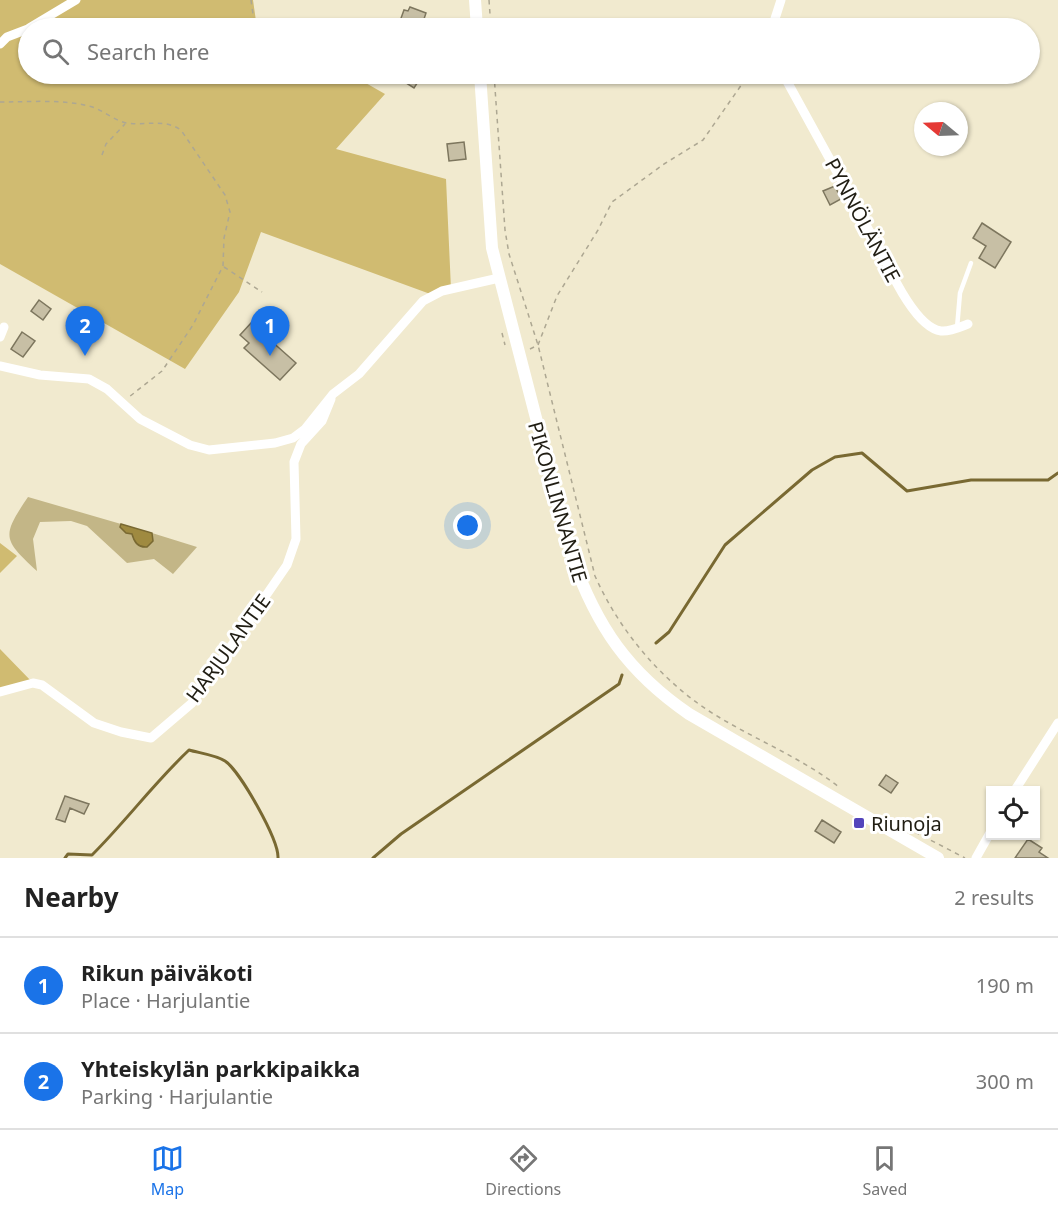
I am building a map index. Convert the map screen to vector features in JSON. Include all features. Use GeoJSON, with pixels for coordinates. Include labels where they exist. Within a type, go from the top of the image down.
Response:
{"type":"FeatureCollection","features":[{"type":"Feature","properties":{"kind":"street"},"geometry":{"type":"LineString","coordinates":[[47,18],[76,0]]}},
{"type":"Feature","properties":{"kind":"street"},"geometry":{"type":"LineString","coordinates":[[475,0],[476,18]]}},
{"type":"Feature","properties":{"kind":"street"},"geometry":{"type":"LineString","coordinates":[[775,18],[781,0]]}},
{"type":"Feature","properties":{"kind":"street"},"geometry":{"type":"LineString","coordinates":[[0,44],[7,37],[18,33]]}},
{"type":"Feature","properties":{"kind":"street","name":"PIKONLINNANTIE"},"geometry":{"type":"LineString","coordinates":[[481,84],[488,206],[499,278],[572,557],[596,615],[627,661],[651,686],[689,714],[938,858]]}},
{"type":"Feature","properties":{"kind":"street","name":"PYNNÖLÄNTIE"},"geometry":{"type":"LineString","coordinates":[[789,84],[884,256],[896,283],[929,328],[944,331],[968,324]]}},
{"type":"Feature","properties":{"kind":"street","name":"HARJULANTIE"},"geometry":{"type":"LineString","coordinates":[[0,366],[40,375],[89,379],[107,389],[157,430],[190,445],[209,450],[236,449],[293,438],[305,429],[333,394],[359,374],[423,301],[442,291],[499,278]]}},
{"type":"Feature","properties":{"kind":"street"},"geometry":{"type":"LineString","coordinates":[[0,337],[4,327]]}},
{"type":"Feature","properties":{"kind":"street","name":"HARJULANTIE"},"geometry":{"type":"LineString","coordinates":[[0,692],[33,683],[42,685],[94,723],[121,732],[151,738],[192,703],[287,565],[294,550],[294,462],[301,444],[322,421],[333,394]]}},
{"type":"Feature","properties":{"kind":"street"},"geometry":{"type":"LineString","coordinates":[[1018,786],[1058,723]]}},
{"type":"Feature","properties":{"kind":"street"},"geometry":{"type":"LineString","coordinates":[[976,858],[986,840]]}},
{"type":"Feature","properties":{"kind":"lane"},"geometry":{"type":"LineString","coordinates":[[957,328],[960,293],[971,263]]}},
{"type":"Feature","properties":{"kind":"path"},"geometry":{"type":"LineString","coordinates":[[251,0],[254,18]]}},
{"type":"Feature","properties":{"kind":"path"},"geometry":{"type":"LineString","coordinates":[[489,0],[490,18]]}},
{"type":"Feature","properties":{"kind":"path"},"geometry":{"type":"LineString","coordinates":[[495,84],[505,230],[509,254],[538,345],[595,576],[611,610],[647,656],[672,683],[710,711],[802,762],[846,793]]}},
{"type":"Feature","properties":{"kind":"path"},"geometry":{"type":"LineString","coordinates":[[518,355],[538,345],[557,296],[598,230],[612,202],[664,164],[704,140],[742,84]]}},
{"type":"Feature","properties":{"kind":"path"},"geometry":{"type":"LineString","coordinates":[[0,102],[66,102],[91,106],[126,123],[161,122],[181,130],[225,195],[230,212],[224,238],[223,266],[193,325],[162,371],[123,404]]}},
{"type":"Feature","properties":{"kind":"path"},"geometry":{"type":"LineString","coordinates":[[102,155],[106,144],[126,123]]}},
{"type":"Feature","properties":{"kind":"path"},"geometry":{"type":"LineString","coordinates":[[223,266],[262,292]]}},
{"type":"Feature","properties":{"kind":"path"},"geometry":{"type":"LineString","coordinates":[[911,830],[965,858]]}},
{"type":"Feature","properties":{"kind":"shaded area"},"geometry":{"type":"Polygon","coordinates":[[[0,0],[253,0],[256,18],[18,18],[18,84],[368,84],[385,94],[336,149],[446,179],[451,289],[433,295],[261,232],[239,292],[185,369],[0,264],[0,0]]]}},
{"type":"Feature","properties":{"kind":"shaded area"},"geometry":{"type":"Polygon","coordinates":[[[28,497],[121,524],[120,526],[132,534],[133,539],[153,535],[152,533],[197,547],[173,574],[154,559],[127,563],[87,526],[71,521],[40,522],[33,539],[37,571],[17,552],[10,537],[13,521],[28,497]]]}},
{"type":"Feature","properties":{"kind":"shaded area"},"geometry":{"type":"Polygon","coordinates":[[[121,524],[152,533],[153,541],[147,547],[139,545],[132,534],[126,533],[120,527],[121,524]]]}},
{"type":"Feature","properties":{"kind":"shaded area"},"geometry":{"type":"Polygon","coordinates":[[[0,543],[17,556],[0,573],[0,543]]]}},
{"type":"Feature","properties":{"kind":"shaded area"},"geometry":{"type":"Polygon","coordinates":[[[0,649],[33,683],[0,692],[0,649]]]}},
{"type":"Feature","properties":{"kind":"building"},"geometry":{"type":"Polygon","coordinates":[[[410,7],[426,13],[424,18],[401,18],[404,10],[408,11],[410,7]]]}},
{"type":"Feature","properties":{"kind":"building"},"geometry":{"type":"Polygon","coordinates":[[[464,142],[466,159],[449,161],[447,144],[464,142]]]}},
{"type":"Feature","properties":{"kind":"building"},"geometry":{"type":"Polygon","coordinates":[[[835,186],[841,199],[830,205],[823,191],[835,186]]]}},
{"type":"Feature","properties":{"kind":"building"},"geometry":{"type":"Polygon","coordinates":[[[982,223],[1011,242],[995,268],[979,258],[986,246],[973,238],[982,223]]]}},
{"type":"Feature","properties":{"kind":"building"},"geometry":{"type":"Polygon","coordinates":[[[39,300],[51,309],[43,320],[31,311],[39,300]]]}},
{"type":"Feature","properties":{"kind":"building"},"geometry":{"type":"Polygon","coordinates":[[[251,323],[296,363],[280,380],[244,348],[249,343],[240,335],[251,323]]]}},
{"type":"Feature","properties":{"kind":"building"},"geometry":{"type":"Polygon","coordinates":[[[22,332],[35,341],[23,357],[11,349],[22,332]]]}},
{"type":"Feature","properties":{"kind":"building"},"geometry":{"type":"Polygon","coordinates":[[[886,775],[898,783],[891,793],[879,785],[886,775]]]}},
{"type":"Feature","properties":{"kind":"building"},"geometry":{"type":"Polygon","coordinates":[[[65,796],[89,804],[84,814],[70,808],[65,822],[56,819],[65,796]]]}},
{"type":"Feature","properties":{"kind":"building"},"geometry":{"type":"Polygon","coordinates":[[[822,820],[841,832],[834,843],[815,831],[822,820]]]}},
{"type":"Feature","properties":{"kind":"building"},"geometry":{"type":"Polygon","coordinates":[[[1030,840],[1042,848],[1039,852],[1048,858],[1015,858],[1030,840]]]}},
{"type":"Feature","properties":{"kind":"waterway"},"geometry":{"type":"LineString","coordinates":[[656,643],[669,632],[725,545],[812,470],[835,457],[862,453],[907,491],[971,480],[1048,480],[1058,473]]}},
{"type":"Feature","properties":{"kind":"waterway"},"geometry":{"type":"LineString","coordinates":[[373,858],[401,834],[619,684],[622,675]]}},
{"type":"Feature","properties":{"kind":"waterway"},"geometry":{"type":"LineString","coordinates":[[65,858],[68,854],[92,855],[189,750],[217,757],[232,767],[249,791],[266,822],[277,849],[278,858]]}},
{"type":"Feature","properties":{"kind":"place","name":"Yhteiskylän parkkipaikka"},"geometry":{"type":"Point","coordinates":[85,356]}},
{"type":"Feature","properties":{"kind":"place","name":"Rikun päiväkoti"},"geometry":{"type":"Point","coordinates":[270,356]}},
{"type":"Feature","properties":{"kind":"place","name":"Riunoja"},"geometry":{"type":"Point","coordinates":[859,823]}}]}
